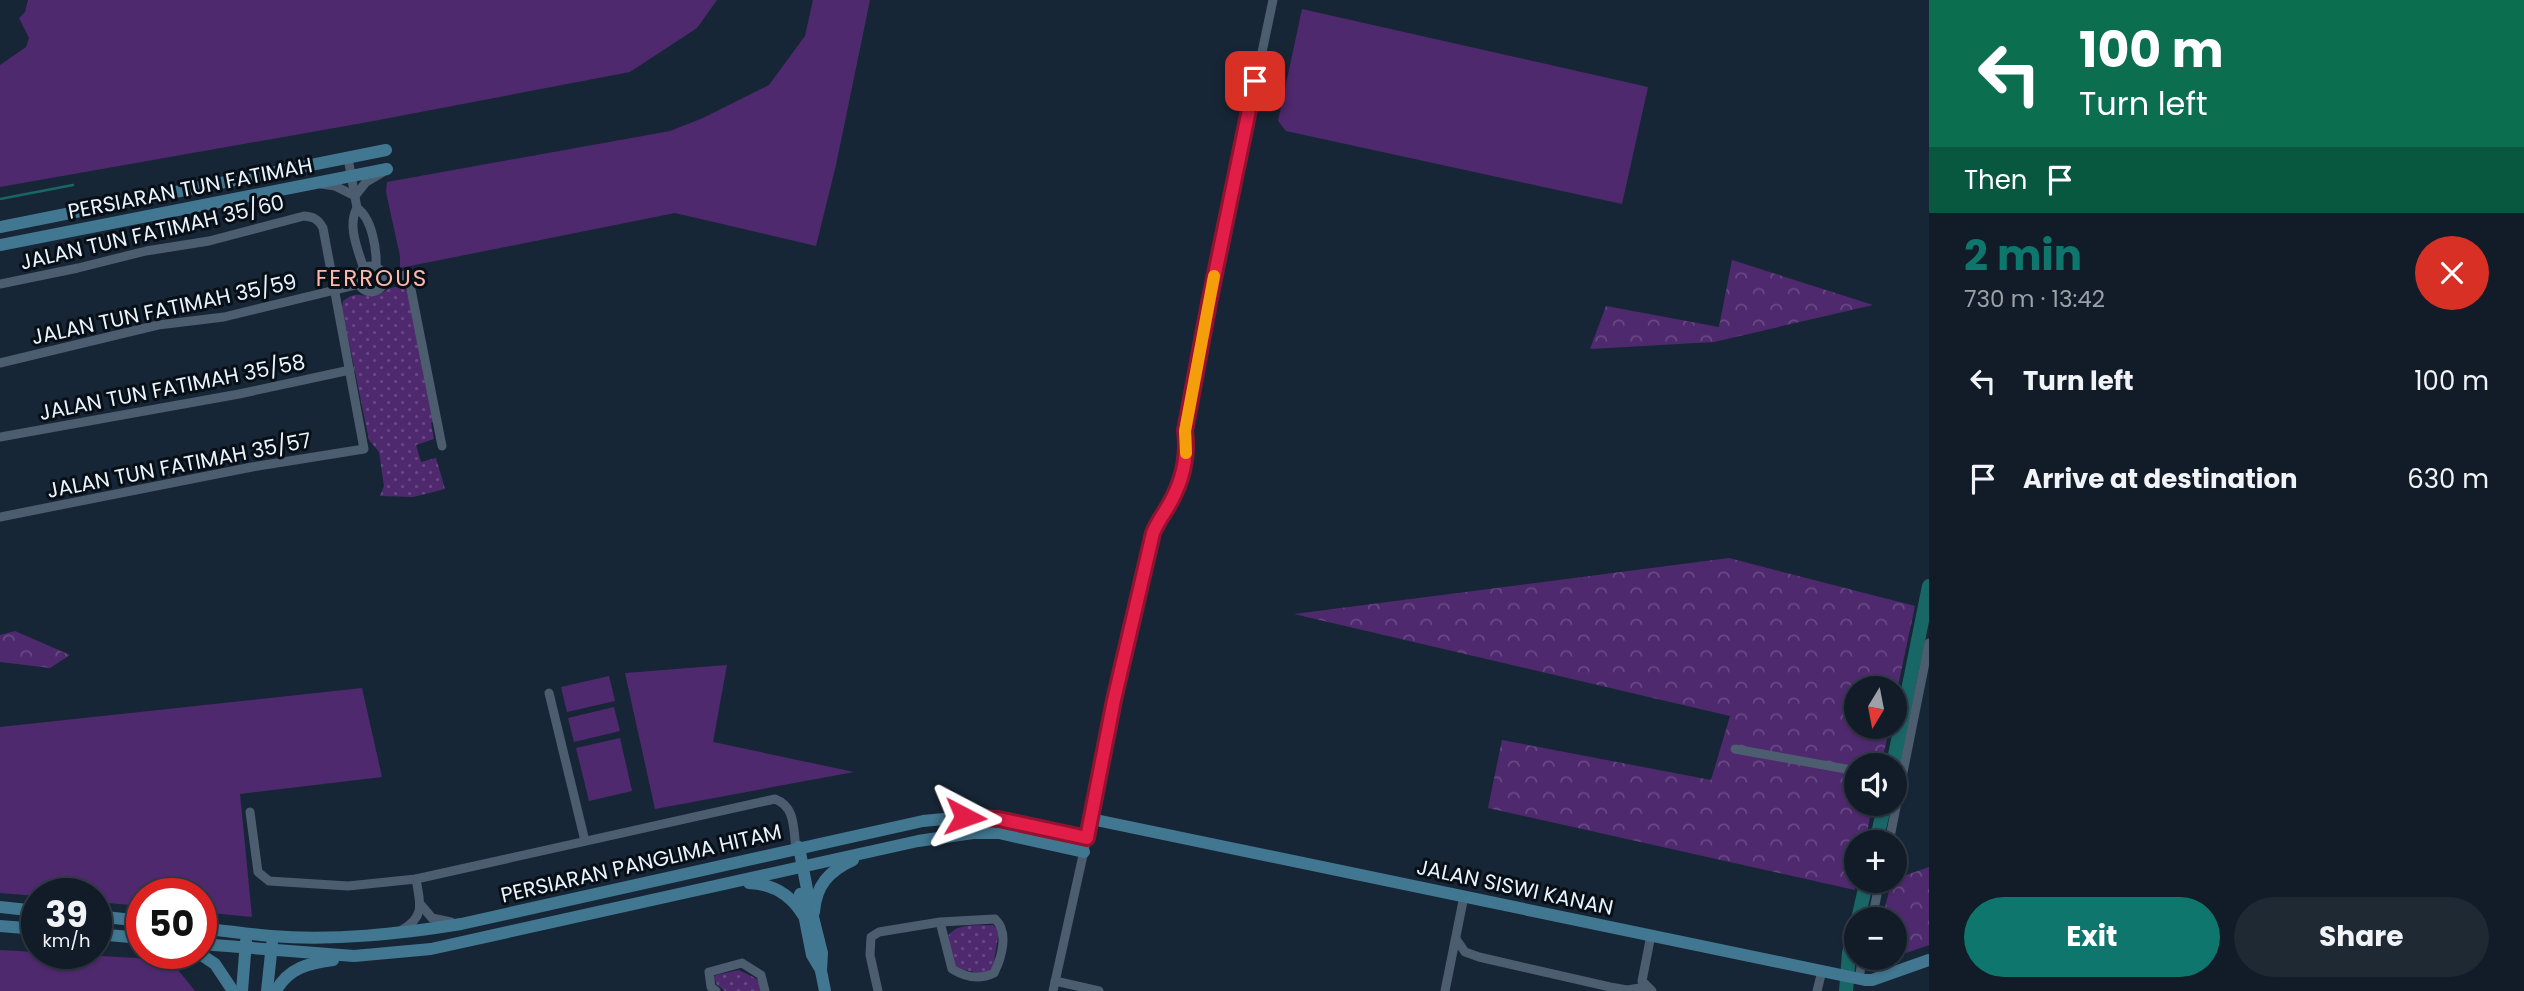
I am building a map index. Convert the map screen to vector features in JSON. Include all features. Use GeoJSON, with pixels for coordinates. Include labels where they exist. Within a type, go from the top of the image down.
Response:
{"type":"FeatureCollection","features":[{"type":"Feature","properties":{"kind":"main road","name":"PERSIARAN TUN FATIMAH"},"geometry":{"type":"LineString","coordinates":[[0,228],[386,150]]}},
{"type":"Feature","properties":{"kind":"main road","name":"PERSIARAN TUN FATIMAH"},"geometry":{"type":"LineString","coordinates":[[0,245],[387,169]]}},
{"type":"Feature","properties":{"kind":"main road","name":"PERSIARAN PANGLIMA HITAM"},"geometry":{"type":"LineString","coordinates":[[217,930],[273,936],[335,938],[395,934],[461,924],[923,821],[965,817],[999,819],[1087,838]]}},
{"type":"Feature","properties":{"kind":"main road","name":"JALAN SISWI KANAN"},"geometry":{"type":"LineString","coordinates":[[1091,819],[1857,978],[1872,980],[1929,960]]}},
{"type":"Feature","properties":{"kind":"main road","name":"PERSIARAN PANGLIMA HITAM"},"geometry":{"type":"LineString","coordinates":[[246,948],[354,956],[431,949],[918,841],[973,833],[999,833],[1084,852]]}},
{"type":"Feature","properties":{"kind":"main road"},"geometry":{"type":"LineString","coordinates":[[795,848],[809,915],[822,953],[821,971],[825,991]]}},
{"type":"Feature","properties":{"kind":"main road"},"geometry":{"type":"LineString","coordinates":[[809,915],[824,879],[837,867],[869,852]]}},
{"type":"Feature","properties":{"kind":"main road"},"geometry":{"type":"LineString","coordinates":[[731,882],[764,884],[786,895],[809,915]]}},
{"type":"Feature","properties":{"kind":"main road"},"geometry":{"type":"LineString","coordinates":[[0,907],[21,909]]}},
{"type":"Feature","properties":{"kind":"main road"},"geometry":{"type":"LineString","coordinates":[[0,926],[21,928]]}},
{"type":"Feature","properties":{"kind":"main road"},"geometry":{"type":"LineString","coordinates":[[242,991],[247,933]]}},
{"type":"Feature","properties":{"kind":"main road"},"geometry":{"type":"LineString","coordinates":[[267,991],[273,936]]}},
{"type":"Feature","properties":{"kind":"main road"},"geometry":{"type":"LineString","coordinates":[[217,945],[246,948]]}},
{"type":"Feature","properties":{"kind":"main road"},"geometry":{"type":"LineString","coordinates":[[276,991],[294,970],[310,963],[354,956]]}},
{"type":"Feature","properties":{"kind":"main road"},"geometry":{"type":"LineString","coordinates":[[217,967],[233,991]]}},
{"type":"Feature","properties":{"kind":"street"},"geometry":{"type":"LineString","coordinates":[[1053,991],[1114,700],[1153,533],[1175,493],[1181,475],[1187,445],[1185,431],[1209,303],[1273,0]]}},
{"type":"Feature","properties":{"kind":"street"},"geometry":{"type":"LineString","coordinates":[[348,158],[357,208],[353,216],[354,236],[364,269]]}},
{"type":"Feature","properties":{"kind":"street"},"geometry":{"type":"LineString","coordinates":[[355,196],[366,182],[387,169]]}},
{"type":"Feature","properties":{"kind":"street"},"geometry":{"type":"LineString","coordinates":[[316,183],[335,186],[355,196]]}},
{"type":"Feature","properties":{"kind":"street"},"geometry":{"type":"LineString","coordinates":[[357,208],[365,213],[373,237],[376,267],[383,273],[384,281],[380,288],[366,290],[360,285],[359,277],[364,269],[376,267]]}},
{"type":"Feature","properties":{"kind":"street","name":"JALAN TUN FATIMAH 35/60"},"geometry":{"type":"LineString","coordinates":[[0,284],[146,251],[209,241],[311,216],[319,220],[323,228],[335,291]]}},
{"type":"Feature","properties":{"kind":"street"},"geometry":{"type":"LineString","coordinates":[[384,281],[408,274],[442,446]]}},
{"type":"Feature","properties":{"kind":"street","name":"JALAN TUN FATIMAH 35/59"},"geometry":{"type":"LineString","coordinates":[[0,363],[158,326],[223,317],[360,285]]}},
{"type":"Feature","properties":{"kind":"street"},"geometry":{"type":"LineString","coordinates":[[335,291],[350,370]]}},
{"type":"Feature","properties":{"kind":"street","name":"JALAN TUN FATIMAH 35/58"},"geometry":{"type":"LineString","coordinates":[[0,437],[239,394],[350,370]]}},
{"type":"Feature","properties":{"kind":"street","name":"JALAN TUN FATIMAH 35/57"},"geometry":{"type":"LineString","coordinates":[[0,517],[239,470],[364,449],[350,370]]}},
{"type":"Feature","properties":{"kind":"street"},"geometry":{"type":"LineString","coordinates":[[1904,753],[1929,643]]}},
{"type":"Feature","properties":{"kind":"street"},"geometry":{"type":"LineString","coordinates":[[550,693],[585,841]]}},
{"type":"Feature","properties":{"kind":"street"},"geometry":{"type":"LineString","coordinates":[[1735,749],[1844,769]]}},
{"type":"Feature","properties":{"kind":"street"},"geometry":{"type":"LineString","coordinates":[[250,812],[258,872],[269,881],[348,886],[416,879],[775,799],[785,803],[791,813],[795,848]]}},
{"type":"Feature","properties":{"kind":"street"},"geometry":{"type":"LineString","coordinates":[[416,879],[421,905],[432,918],[461,924]]}},
{"type":"Feature","properties":{"kind":"street"},"geometry":{"type":"LineString","coordinates":[[1445,991],[1464,896]]}},
{"type":"Feature","properties":{"kind":"street"},"geometry":{"type":"LineString","coordinates":[[395,934],[415,922],[421,905]]}},
{"type":"Feature","properties":{"kind":"street"},"geometry":{"type":"LineString","coordinates":[[878,991],[869,943],[871,937],[878,932],[940,922],[995,919],[1002,926],[1004,933],[994,973],[979,978],[960,974],[952,969],[940,922]]}},
{"type":"Feature","properties":{"kind":"street"},"geometry":{"type":"LineString","coordinates":[[1649,989],[1642,981],[1651,935]]}},
{"type":"Feature","properties":{"kind":"street"},"geometry":{"type":"LineString","coordinates":[[1456,939],[1465,952],[1479,957],[1610,987],[1627,990],[1649,989]]}},
{"type":"Feature","properties":{"kind":"street"},"geometry":{"type":"LineString","coordinates":[[716,991],[711,987],[709,972],[742,963],[761,975],[765,991]]}},
{"type":"Feature","properties":{"kind":"street"},"geometry":{"type":"LineString","coordinates":[[1857,978],[1859,970]]}},
{"type":"Feature","properties":{"kind":"street"},"geometry":{"type":"LineString","coordinates":[[1817,991],[1822,971]]}},
{"type":"Feature","properties":{"kind":"street"},"geometry":{"type":"LineString","coordinates":[[1055,981],[1099,991]]}},
{"type":"Feature","properties":{"kind":"green space"},"geometry":{"type":"Polygon","coordinates":[[[28,0],[717,0],[697,28],[630,72],[368,122],[0,187],[0,65],[26,47],[29,38],[19,18],[25,12],[28,0]]]}},
{"type":"Feature","properties":{"kind":"green space"},"geometry":{"type":"Polygon","coordinates":[[[813,0],[870,0],[836,165],[816,246],[675,213],[400,268],[400,256],[386,192],[387,182],[670,131],[703,118],[769,85],[805,36],[813,0]]]}},
{"type":"Feature","properties":{"kind":"green space"},"geometry":{"type":"Polygon","coordinates":[[[1302,9],[1648,87],[1622,204],[1286,131],[1278,121],[1302,9]]]}},
{"type":"Feature","properties":{"kind":"green space"},"geometry":{"type":"Polygon","coordinates":[[[1732,260],[1873,305],[1714,342],[1590,349],[1606,306],[1719,327],[1732,260]]]}},
{"type":"Feature","properties":{"kind":"green space"},"geometry":{"type":"Polygon","coordinates":[[[395,287],[404,288],[408,292],[434,422],[431,423],[434,439],[416,445],[421,462],[436,458],[445,489],[413,497],[380,496],[384,486],[379,452],[369,440],[342,308],[343,301],[351,296],[372,296],[395,287]]]}},
{"type":"Feature","properties":{"kind":"green space"},"geometry":{"type":"Polygon","coordinates":[[[1729,558],[1915,606],[1900,676],[1844,676],[1844,739],[1887,739],[1884,753],[1844,753],[1844,816],[1870,816],[1867,830],[1844,830],[1844,888],[1488,808],[1502,740],[1711,780],[1730,716],[1294,614],[1729,558]]]}},
{"type":"Feature","properties":{"kind":"green space"},"geometry":{"type":"Polygon","coordinates":[[[15,631],[70,655],[50,668],[0,662],[0,635],[15,631]]]}},
{"type":"Feature","properties":{"kind":"green space"},"geometry":{"type":"Polygon","coordinates":[[[727,665],[713,742],[854,772],[655,809],[625,673],[727,665]]]}},
{"type":"Feature","properties":{"kind":"green space"},"geometry":{"type":"Polygon","coordinates":[[[609,676],[615,701],[567,712],[561,687],[609,676]]]}},
{"type":"Feature","properties":{"kind":"green space"},"geometry":{"type":"Polygon","coordinates":[[[362,688],[382,777],[240,794],[252,917],[217,914],[217,878],[126,878],[126,905],[112,903],[112,878],[21,878],[21,895],[0,893],[0,727],[362,688]]]}},
{"type":"Feature","properties":{"kind":"green space"},"geometry":{"type":"Polygon","coordinates":[[[614,707],[620,731],[574,742],[568,718],[614,707]]]}},
{"type":"Feature","properties":{"kind":"green space"},"geometry":{"type":"Polygon","coordinates":[[[620,738],[632,791],[589,801],[576,748],[620,738]]]}},
{"type":"Feature","properties":{"kind":"green space"},"geometry":{"type":"Polygon","coordinates":[[[1929,867],[1929,945],[1907,953],[1907,907],[1885,907],[1889,893],[1907,893],[1907,875],[1929,867]]]}},
{"type":"Feature","properties":{"kind":"green space"},"geometry":{"type":"Polygon","coordinates":[[[993,925],[999,931],[993,967],[984,974],[956,968],[948,936],[962,927],[993,925]]]}},
{"type":"Feature","properties":{"kind":"green space"},"geometry":{"type":"Polygon","coordinates":[[[0,950],[21,951],[21,969],[112,969],[112,957],[126,957],[126,969],[177,969],[195,991],[0,991],[0,950]]]}},
{"type":"Feature","properties":{"kind":"green space"},"geometry":{"type":"Polygon","coordinates":[[[739,970],[757,979],[761,991],[725,991],[717,985],[714,977],[716,975],[739,970]]]}},
{"type":"Feature","properties":{"kind":"waterway"},"geometry":{"type":"LineString","coordinates":[[0,199],[73,185]]}},
{"type":"Feature","properties":{"kind":"waterway"},"geometry":{"type":"LineString","coordinates":[[1895,753],[1929,586]]}},
{"type":"Feature","properties":{"kind":"waterway"},"geometry":{"type":"LineString","coordinates":[[1879,830],[1882,816]]}},
{"type":"Feature","properties":{"kind":"waterway"},"geometry":{"type":"LineString","coordinates":[[1861,907],[1864,893]]}},
{"type":"Feature","properties":{"kind":"waterway"},"geometry":{"type":"LineString","coordinates":[[1846,991],[1848,970]]}},
{"type":"Feature","properties":{"kind":"slow traffic"},"geometry":{"type":"LineString","coordinates":[[1186,453],[1185,431],[1214,276]]}},
{"type":"Feature","properties":{"kind":"district","name":"FERROUS"},"geometry":{"type":"Point","coordinates":[372,278]}},
{"type":"Feature","properties":{"kind":"route"},"geometry":{"type":"LineString","coordinates":[[965,817],[999,819],[1087,838],[1114,700],[1153,533],[1175,493],[1181,475],[1187,445],[1185,431],[1209,303],[1255,81]]}}]}
